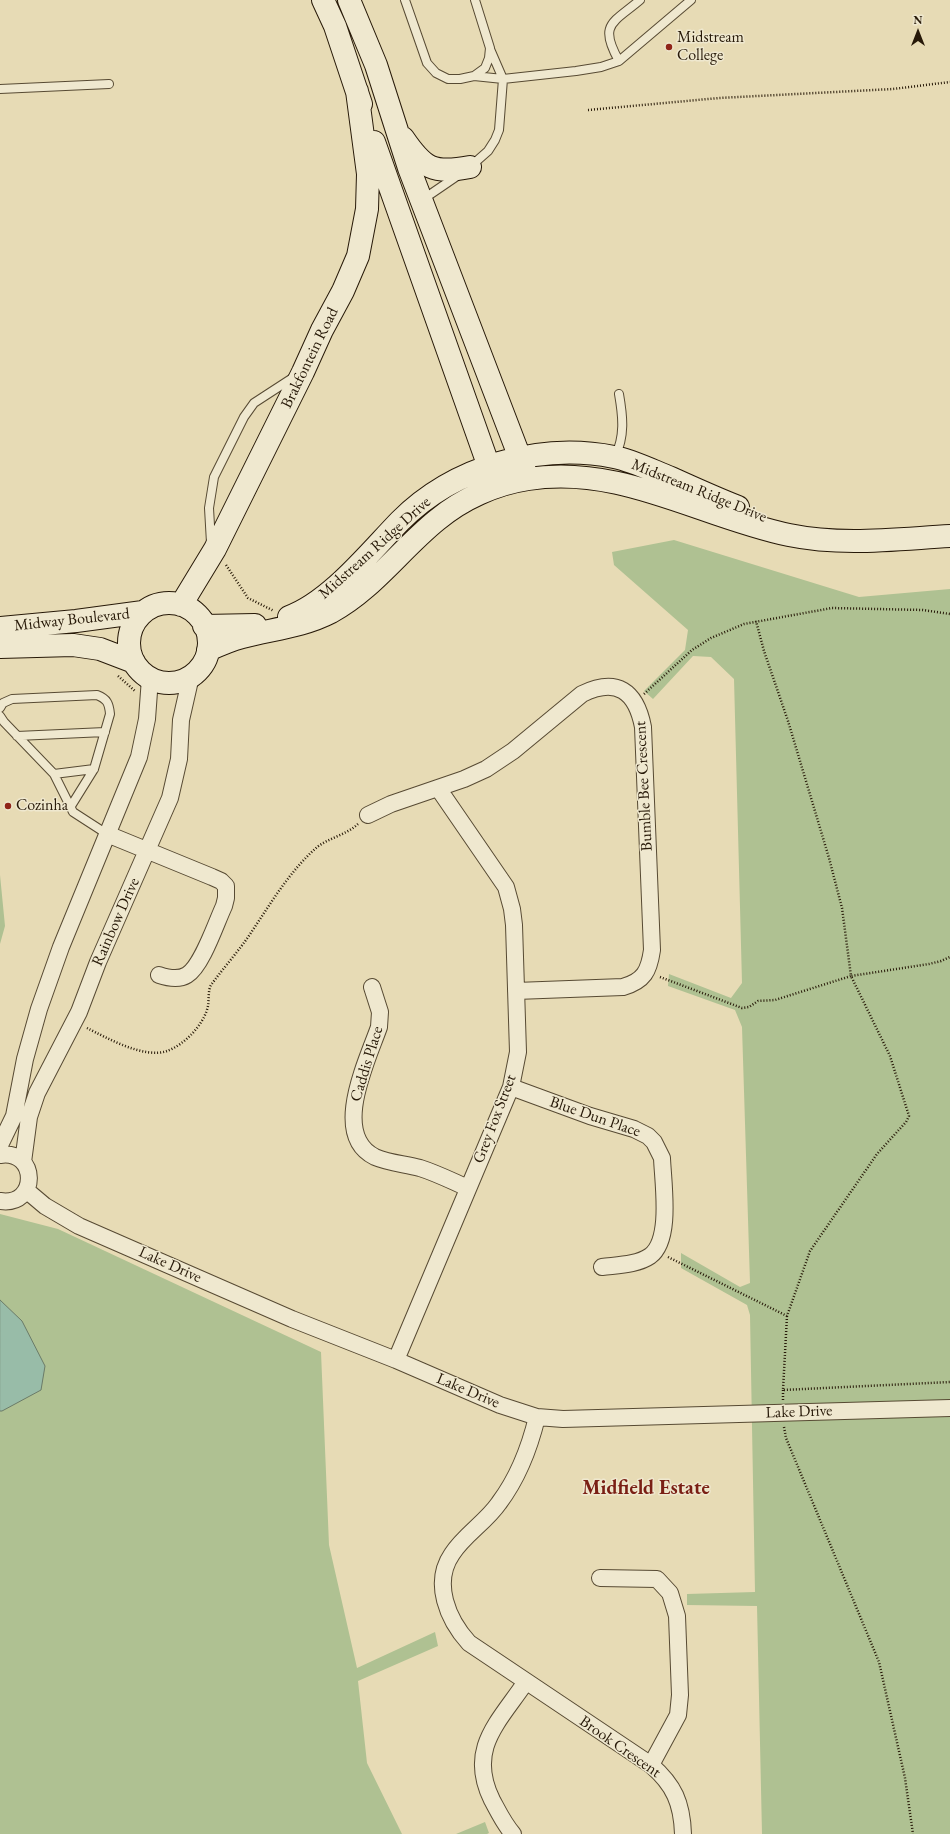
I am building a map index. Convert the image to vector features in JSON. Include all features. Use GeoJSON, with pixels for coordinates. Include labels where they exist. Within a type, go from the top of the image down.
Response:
{"type":"FeatureCollection","features":[{"type":"Feature","properties":{"kind":"street","name":"Brakfontein Road"},"geometry":{"type":"LineString","coordinates":[[323,0],[334,26],[357,91],[488,467],[497,487]]}},
{"type":"Feature","properties":{"kind":"street"},"geometry":{"type":"LineString","coordinates":[[349,0],[376,65],[394,124],[418,193],[528,479]]}},
{"type":"Feature","properties":{"kind":"street","name":"Brakfontein Road"},"geometry":{"type":"LineString","coordinates":[[181,605],[215,549],[304,372],[322,330],[343,291],[358,256],[367,209],[367,159],[357,91]]}},
{"type":"Feature","properties":{"kind":"street"},"geometry":{"type":"LineString","coordinates":[[394,124],[420,160],[430,166],[448,171],[470,167]]}},
{"type":"Feature","properties":{"kind":"street"},"geometry":{"type":"LineString","coordinates":[[374,141],[393,167],[418,193]]}},
{"type":"Feature","properties":{"kind":"street"},"geometry":{"type":"LineString","coordinates":[[413,251],[406,197],[408,193],[418,193]]}},
{"type":"Feature","properties":{"kind":"street","name":"Midstream Ridge Drive"},"geometry":{"type":"LineString","coordinates":[[204,626],[265,624],[291,616],[305,609],[340,583],[402,520],[429,497],[451,483],[488,467],[520,458],[560,453],[586,454],[615,458],[649,469],[751,513],[839,542]]}},
{"type":"Feature","properties":{"kind":"street","name":"Midstream Ridge Drive"},"geometry":{"type":"LineString","coordinates":[[208,650],[244,637],[306,623],[331,612],[368,586],[437,520],[477,495],[497,487],[528,479],[563,477],[592,479],[623,484],[756,526],[814,540],[839,542],[950,536]]}},
{"type":"Feature","properties":{"kind":"street","name":"Midway Boulevard"},"geometry":{"type":"LineString","coordinates":[[0,628],[76,621],[143,612],[161,604],[181,605]]}},
{"type":"Feature","properties":{"kind":"street"},"geometry":{"type":"LineString","coordinates":[[0,1145],[14,1116],[28,1046],[39,1009],[62,947],[139,757],[144,740],[149,702],[150,678],[156,681],[171,683],[178,682],[191,676],[200,667],[208,650],[208,638],[204,626],[193,612],[181,605]]}},
{"type":"Feature","properties":{"kind":"street","name":"Midway Boulevard"},"geometry":{"type":"LineString","coordinates":[[125,668],[130,636],[134,623],[143,612]]}},
{"type":"Feature","properties":{"kind":"street","name":"Midway Boulevard"},"geometry":{"type":"LineString","coordinates":[[0,647],[73,645],[100,649],[125,668],[141,671],[150,678]]}},
{"type":"Feature","properties":{"kind":"street","name":"Rainbow Drive"},"geometry":{"type":"LineString","coordinates":[[23,1162],[32,1105],[42,1081],[74,1022],[147,851],[175,781],[179,759],[181,720],[191,676]]}},
{"type":"Feature","properties":{"kind":"street","name":"Bumble Bee Crescent"},"geometry":{"type":"LineString","coordinates":[[368,814],[476,773],[513,751],[582,694],[592,689],[611,687],[624,690],[635,702],[641,716],[643,727],[652,950],[646,972]]}},
{"type":"Feature","properties":{"kind":"street","name":"Grey Fox Street"},"geometry":{"type":"LineString","coordinates":[[396,1360],[511,1086],[518,1052],[512,909],[506,887],[438,788]]}},
{"type":"Feature","properties":{"kind":"street"},"geometry":{"type":"LineString","coordinates":[[107,834],[221,881],[226,886],[227,892],[224,906],[198,964],[186,975],[178,978],[159,975]]}},
{"type":"Feature","properties":{"kind":"street"},"geometry":{"type":"LineString","coordinates":[[516,992],[622,987],[640,980],[646,972]]}},
{"type":"Feature","properties":{"kind":"street","name":"Caddis Place"},"geometry":{"type":"LineString","coordinates":[[372,987],[380,1018],[379,1028],[354,1098],[353,1111],[361,1144],[366,1151],[374,1156],[421,1168],[468,1188]]}},
{"type":"Feature","properties":{"kind":"street","name":"Blue Dun Place"},"geometry":{"type":"LineString","coordinates":[[511,1086],[590,1116],[634,1130],[648,1136],[654,1142],[662,1158],[664,1222],[661,1241],[656,1251]]}},
{"type":"Feature","properties":{"kind":"street"},"geometry":{"type":"LineString","coordinates":[[0,1155],[10,1154],[23,1162],[30,1176],[26,1190],[14,1201],[0,1201]]}},
{"type":"Feature","properties":{"kind":"street","name":"Lake Drive"},"geometry":{"type":"LineString","coordinates":[[26,1190],[45,1206],[79,1226],[292,1319],[396,1360],[500,1406],[537,1417],[563,1419],[950,1408]]}},
{"type":"Feature","properties":{"kind":"street"},"geometry":{"type":"LineString","coordinates":[[602,1268],[638,1261],[656,1251]]}},
{"type":"Feature","properties":{"kind":"street","name":"Brook Crescent"},"geometry":{"type":"LineString","coordinates":[[537,1417],[530,1440],[507,1491],[499,1504],[451,1554],[444,1575],[443,1588],[447,1608],[453,1623],[469,1643],[525,1683],[651,1765],[669,1782],[681,1809],[683,1834]]}},
{"type":"Feature","properties":{"kind":"street"},"geometry":{"type":"LineString","coordinates":[[600,1578],[657,1579],[670,1593],[677,1616],[680,1695],[678,1715],[651,1765]]}},
{"type":"Feature","properties":{"kind":"street"},"geometry":{"type":"LineString","coordinates":[[513,1834],[498,1812],[486,1788],[482,1774],[482,1760],[490,1734],[525,1683]]}},
{"type":"Feature","properties":{"kind":"lane"},"geometry":{"type":"LineString","coordinates":[[405,0],[427,63],[436,73],[448,80],[474,76],[503,78],[601,67],[619,61],[691,0]]}},
{"type":"Feature","properties":{"kind":"lane"},"geometry":{"type":"LineString","coordinates":[[418,193],[470,167],[488,151],[499,130],[503,78],[490,48],[475,0]]}},
{"type":"Feature","properties":{"kind":"lane"},"geometry":{"type":"LineString","coordinates":[[619,61],[610,45],[608,36],[609,26],[640,0]]}},
{"type":"Feature","properties":{"kind":"lane"},"geometry":{"type":"LineString","coordinates":[[474,76],[485,68],[489,58],[490,48]]}},
{"type":"Feature","properties":{"kind":"lane"},"geometry":{"type":"LineString","coordinates":[[0,89],[109,84]]}},
{"type":"Feature","properties":{"kind":"lane"},"geometry":{"type":"LineString","coordinates":[[215,549],[209,508],[214,477],[244,417],[254,403],[304,372]]}},
{"type":"Feature","properties":{"kind":"lane"},"geometry":{"type":"LineString","coordinates":[[615,458],[621,444],[623,429],[619,394]]}},
{"type":"Feature","properties":{"kind":"lane"},"geometry":{"type":"LineString","coordinates":[[0,708],[3,703],[12,699],[96,695],[105,698],[109,705],[110,714],[94,769],[71,806]]}},
{"type":"Feature","properties":{"kind":"lane"},"geometry":{"type":"LineString","coordinates":[[0,716],[54,774],[73,812],[107,834]]}},
{"type":"Feature","properties":{"kind":"lane"},"geometry":{"type":"LineString","coordinates":[[17,736],[105,732]]}},
{"type":"Feature","properties":{"kind":"lane"},"geometry":{"type":"LineString","coordinates":[[54,774],[94,769]]}},
{"type":"Feature","properties":{"kind":"path"},"geometry":{"type":"LineString","coordinates":[[588,110],[719,98],[893,89],[950,82]]}},
{"type":"Feature","properties":{"kind":"path"},"geometry":{"type":"LineString","coordinates":[[215,549],[248,598],[259,605],[291,616]]}},
{"type":"Feature","properties":{"kind":"path"},"geometry":{"type":"LineString","coordinates":[[635,702],[680,660],[698,646],[728,629],[756,621],[832,608],[923,610],[950,614]]}},
{"type":"Feature","properties":{"kind":"path"},"geometry":{"type":"LineString","coordinates":[[756,621],[764,651],[788,721],[812,807],[829,858],[842,908],[851,976],[890,1056],[909,1116],[906,1122],[876,1154],[810,1251],[787,1316],[782,1412],[786,1438],[879,1662],[905,1778],[913,1834]]}},
{"type":"Feature","properties":{"kind":"path"},"geometry":{"type":"LineString","coordinates":[[125,668],[131,688],[149,702]]}},
{"type":"Feature","properties":{"kind":"path"},"geometry":{"type":"LineString","coordinates":[[74,1022],[113,1041],[151,1053],[160,1053],[177,1046],[192,1034],[203,1020],[208,1006],[211,986],[246,940],[278,891],[317,847],[355,827],[368,814]]}},
{"type":"Feature","properties":{"kind":"path"},"geometry":{"type":"LineString","coordinates":[[646,972],[742,1008],[749,1007],[758,1001],[775,1000],[851,976],[929,964],[950,957]]}},
{"type":"Feature","properties":{"kind":"path"},"geometry":{"type":"LineString","coordinates":[[656,1251],[787,1316]]}},
{"type":"Feature","properties":{"kind":"path"},"geometry":{"type":"LineString","coordinates":[[783,1390],[950,1382]]}},
{"type":"Feature","properties":{"kind":"shaded area"},"geometry":{"type":"Polygon","coordinates":[[[674,540],[859,597],[950,589],[950,1834],[762,1834],[757,1606],[687,1605],[687,1594],[755,1592],[750,1315],[747,1305],[681,1268],[681,1253],[740,1287],[750,1283],[742,1027],[735,1010],[668,986],[669,974],[731,998],[742,983],[734,679],[711,657],[693,656],[653,699],[644,691],[685,650],[688,630],[614,565],[612,552],[674,540]]]}},
{"type":"Feature","properties":{"kind":"shaded area"},"geometry":{"type":"Polygon","coordinates":[[[0,875],[5,926],[0,944],[0,875]]]}},
{"type":"Feature","properties":{"kind":"shaded area"},"geometry":{"type":"Polygon","coordinates":[[[0,1214],[58,1229],[321,1352],[329,1545],[357,1668],[435,1632],[438,1646],[358,1681],[367,1763],[402,1834],[0,1834],[0,1214]]]}},
{"type":"Feature","properties":{"kind":"shaded area"},"geometry":{"type":"Polygon","coordinates":[[[0,1300],[22,1321],[45,1366],[41,1390],[2,1411],[0,1411],[0,1300]]]}},
{"type":"Feature","properties":{"kind":"shaded area"},"geometry":{"type":"Polygon","coordinates":[[[485,1822],[489,1833],[487,1834],[456,1834],[485,1822]]]}},
{"type":"Feature","properties":{"kind":"place","name":"Midstream College"},"geometry":{"type":"Point","coordinates":[669,47]}},
{"type":"Feature","properties":{"kind":"place","name":"Cozinha"},"geometry":{"type":"Point","coordinates":[8,806]}},
{"type":"Feature","properties":{"kind":"district","name":"Midfield Estate"},"geometry":{"type":"Point","coordinates":[646,1489]}}]}
